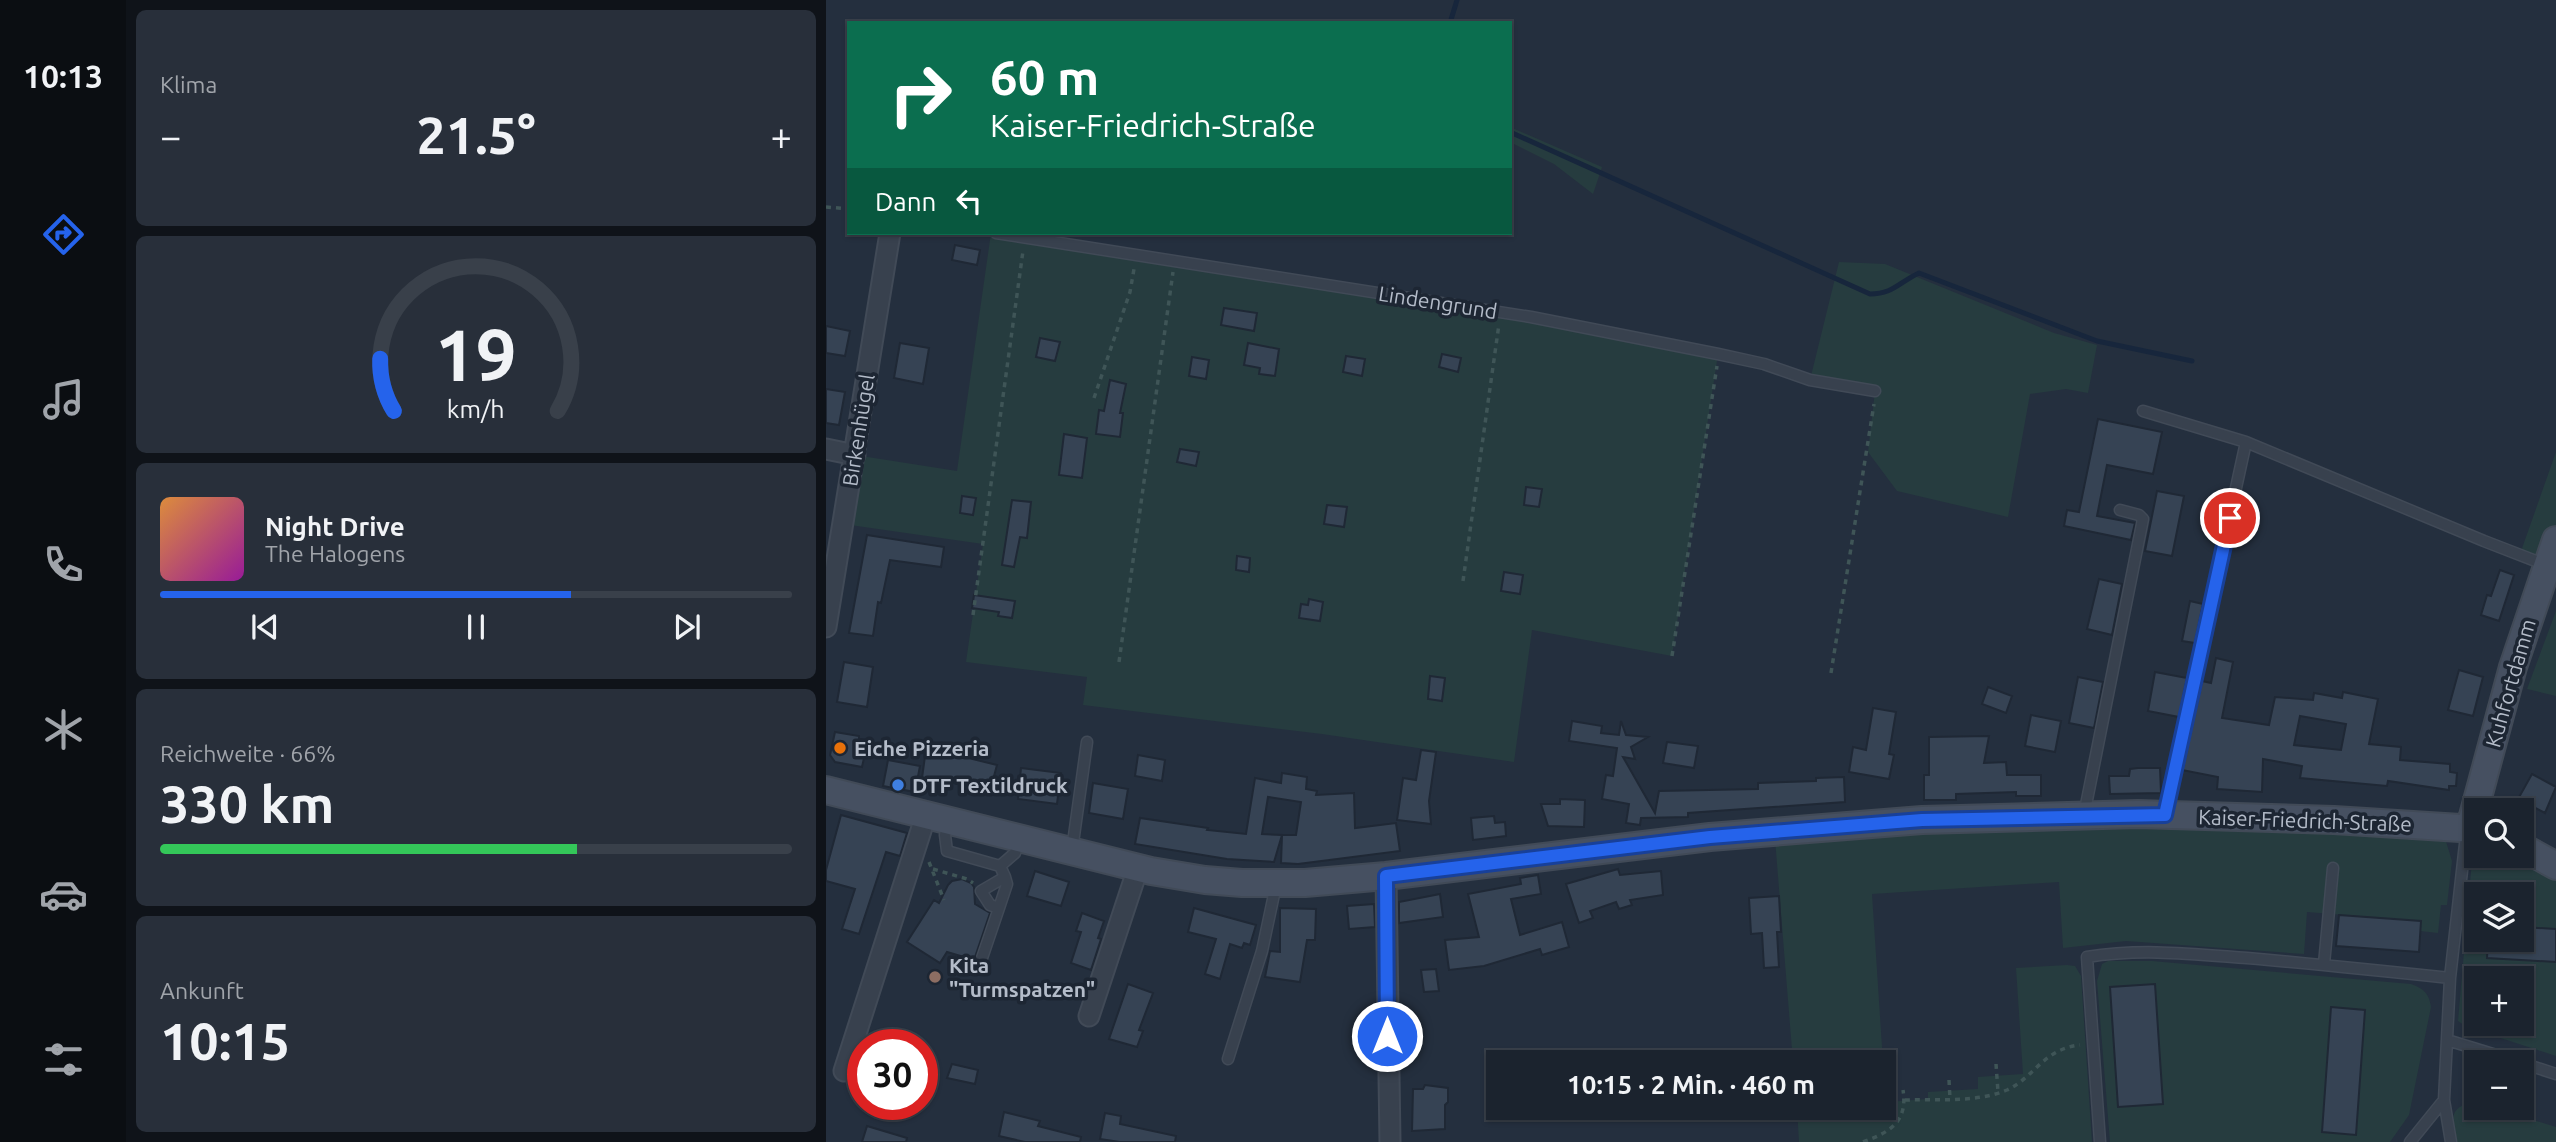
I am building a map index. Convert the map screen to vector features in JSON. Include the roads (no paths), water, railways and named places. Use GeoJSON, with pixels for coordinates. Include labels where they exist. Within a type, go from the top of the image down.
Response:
{"type":"FeatureCollection","features":[{"type":"Feature","properties":{"kind":"street","name":"Birkenhügel"},"geometry":{"type":"LineString","coordinates":[[827,620],[890,235]]}},
{"type":"Feature","properties":{"kind":"street"},"geometry":{"type":"LineString","coordinates":[[826,449],[855,455]]}},
{"type":"Feature","properties":{"kind":"street","name":"Kuhfortdamm"},"geometry":{"type":"LineString","coordinates":[[2480,798],[2513,667],[2556,540]]}},
{"type":"Feature","properties":{"kind":"street","name":"Kaiser-Friedrich-Straße"},"geometry":{"type":"LineString","coordinates":[[826,790],[1138,868],[1205,880],[1276,884],[1386,876],[1710,837],[1922,820],[2165,815],[2464,827]]}},
{"type":"Feature","properties":{"kind":"street"},"geometry":{"type":"LineString","coordinates":[[844,1071],[937,818]]}},
{"type":"Feature","properties":{"kind":"street"},"geometry":{"type":"LineString","coordinates":[[2534,854],[2556,866]]}},
{"type":"Feature","properties":{"kind":"street"},"geometry":{"type":"LineString","coordinates":[[1089,1016],[1138,868]]}},
{"type":"Feature","properties":{"kind":"street"},"geometry":{"type":"LineString","coordinates":[[1386,876],[1390,1142]]}},
{"type":"Feature","properties":{"kind":"lane","name":"Lindengrund"},"geometry":{"type":"LineString","coordinates":[[1008,235],[1501,312],[1718,354],[1764,364],[1810,380],[1875,391]]}},
{"type":"Feature","properties":{"kind":"lane"},"geometry":{"type":"LineString","coordinates":[[2143,411],[2246,442],[2547,565]]}},
{"type":"Feature","properties":{"kind":"lane"},"geometry":{"type":"LineString","coordinates":[[2165,815],[2246,442]]}},
{"type":"Feature","properties":{"kind":"lane"},"geometry":{"type":"LineString","coordinates":[[2084,816],[2143,519],[2120,510]]}},
{"type":"Feature","properties":{"kind":"lane"},"geometry":{"type":"LineString","coordinates":[[1072,850],[1087,742]]}},
{"type":"Feature","properties":{"kind":"lane"},"geometry":{"type":"LineString","coordinates":[[937,818],[946,835],[947,851],[1000,866]]}},
{"type":"Feature","properties":{"kind":"lane"},"geometry":{"type":"LineString","coordinates":[[1000,866],[1015,853],[1019,838]]}},
{"type":"Feature","properties":{"kind":"lane"},"geometry":{"type":"LineString","coordinates":[[2451,1142],[2444,1100],[2450,978],[2464,853]]}},
{"type":"Feature","properties":{"kind":"lane"},"geometry":{"type":"LineString","coordinates":[[981,961],[1007,884],[1000,866]]}},
{"type":"Feature","properties":{"kind":"lane"},"geometry":{"type":"LineString","coordinates":[[2324,964],[2333,868]]}},
{"type":"Feature","properties":{"kind":"lane"},"geometry":{"type":"LineString","coordinates":[[999,908],[990,905],[981,891],[1004,877]]}},
{"type":"Feature","properties":{"kind":"lane"},"geometry":{"type":"LineString","coordinates":[[1228,1059],[1262,951],[1276,884]]}},
{"type":"Feature","properties":{"kind":"lane"},"geometry":{"type":"LineString","coordinates":[[2100,1142],[2087,957],[2154,951],[2324,964],[2450,978]]}},
{"type":"Feature","properties":{"kind":"lane"},"geometry":{"type":"LineString","coordinates":[[2447,1040],[2479,1050]]}},
{"type":"Feature","properties":{"kind":"lane"},"geometry":{"type":"LineString","coordinates":[[2534,1067],[2556,1074]]}},
{"type":"Feature","properties":{"kind":"lane"},"geometry":{"type":"LineString","coordinates":[[2410,1142],[2444,1100]]}},
{"type":"Feature","properties":{"kind":"waterway"},"geometry":{"type":"LineString","coordinates":[[1451,21],[1457,0]]}},
{"type":"Feature","properties":{"kind":"waterway"},"geometry":{"type":"LineString","coordinates":[[1512,133],[1870,294],[1890,290],[1919,273],[2097,341],[2192,361]]}},
{"type":"Feature","properties":{"kind":"place","name":"Eiche Pizzeria"},"geometry":{"type":"Point","coordinates":[840,748]}},
{"type":"Feature","properties":{"kind":"place","name":"DTF Textildruck"},"geometry":{"type":"Point","coordinates":[898,785]}},
{"type":"Feature","properties":{"kind":"place","name":"Kita \"Turmspatzen\""},"geometry":{"type":"Point","coordinates":[935,977]}}]}
